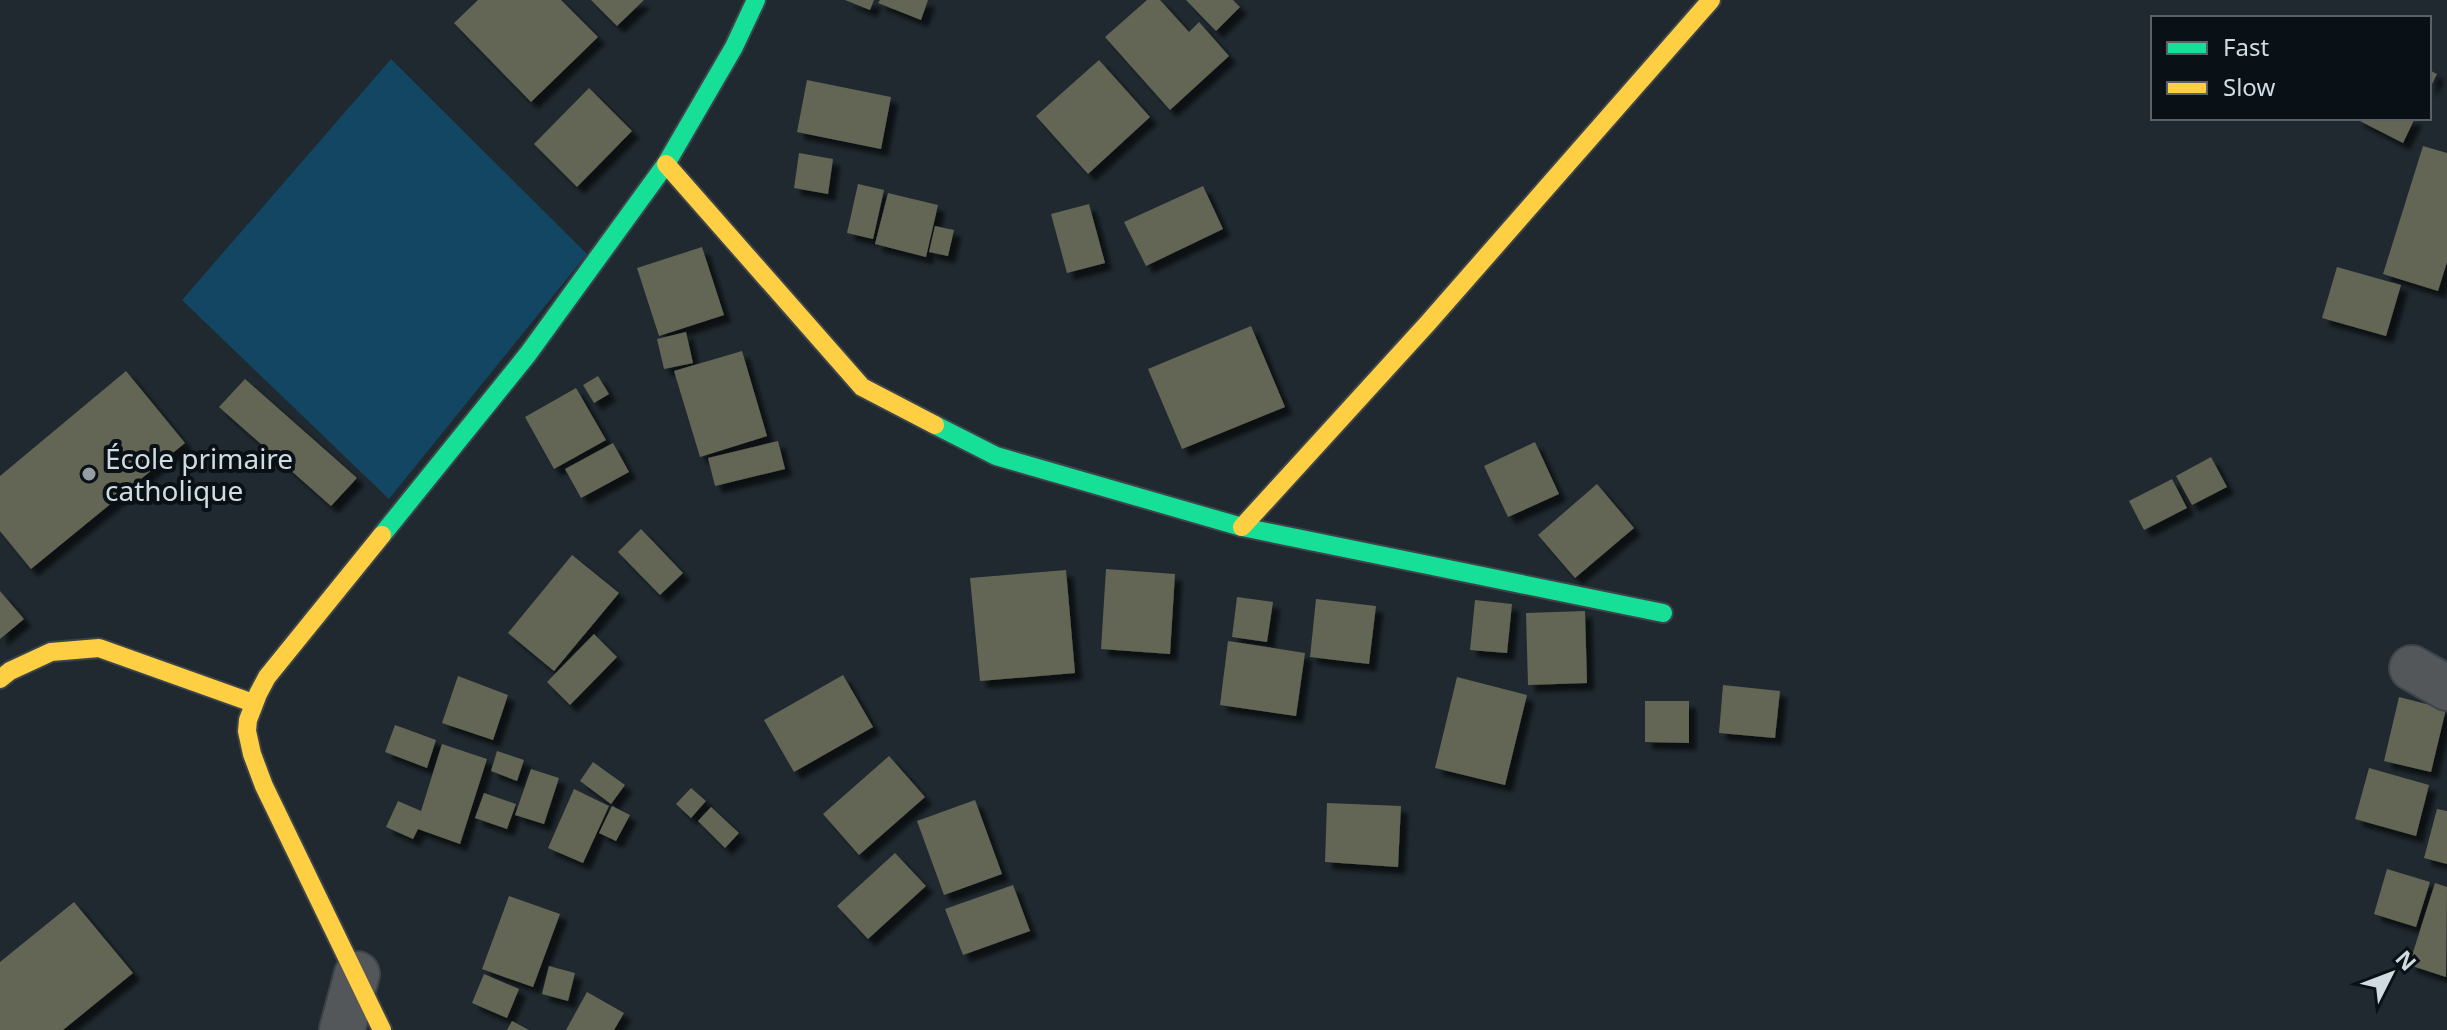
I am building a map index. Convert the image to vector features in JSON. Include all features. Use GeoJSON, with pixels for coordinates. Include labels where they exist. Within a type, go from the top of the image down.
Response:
{"type":"FeatureCollection","features":[{"type":"Feature","properties":{"kind":"street"},"geometry":{"type":"LineString","coordinates":[[382,1030],[264,786],[249,748],[247,719],[267,677],[528,354],[666,164],[734,47],[756,0]]}},
{"type":"Feature","properties":{"kind":"street"},"geometry":{"type":"LineString","coordinates":[[1242,527],[1428,323],[1711,0]]}},
{"type":"Feature","properties":{"kind":"street"},"geometry":{"type":"LineString","coordinates":[[666,164],[862,387],[996,456],[1242,527],[1663,613]]}},
{"type":"Feature","properties":{"kind":"street"},"geometry":{"type":"LineString","coordinates":[[0,679],[51,652],[99,648],[253,703]]}},
{"type":"Feature","properties":{"kind":"street"},"geometry":{"type":"LineString","coordinates":[[342,1030],[357,974]]}},
{"type":"Feature","properties":{"kind":"shaded area"},"geometry":{"type":"Polygon","coordinates":[[[391,59],[587,254],[389,499],[182,300],[391,59]]]}},
{"type":"Feature","properties":{"kind":"building"},"geometry":{"type":"Polygon","coordinates":[[[478,0],[561,0],[598,37],[531,102],[454,23],[478,0]]]}},
{"type":"Feature","properties":{"kind":"building"},"geometry":{"type":"Polygon","coordinates":[[[591,0],[644,0],[617,26],[591,0]]]}},
{"type":"Feature","properties":{"kind":"building"},"geometry":{"type":"Polygon","coordinates":[[[845,0],[874,0],[870,10],[845,0]]]}},
{"type":"Feature","properties":{"kind":"building"},"geometry":{"type":"Polygon","coordinates":[[[880,0],[928,0],[921,20],[878,3],[880,0]]]}},
{"type":"Feature","properties":{"kind":"building"},"geometry":{"type":"Polygon","coordinates":[[[1147,0],[1160,0],[1189,32],[1199,22],[1229,56],[1170,110],[1105,37],[1147,0]]]}},
{"type":"Feature","properties":{"kind":"building"},"geometry":{"type":"Polygon","coordinates":[[[1186,0],[1233,0],[1240,7],[1216,31],[1186,0]]]}},
{"type":"Feature","properties":{"kind":"building"},"geometry":{"type":"Polygon","coordinates":[[[1099,60],[1150,117],[1088,174],[1036,116],[1099,60]]]}},
{"type":"Feature","properties":{"kind":"building"},"geometry":{"type":"Polygon","coordinates":[[[2431,71],[2437,74],[2431,86],[2431,71]]]}},
{"type":"Feature","properties":{"kind":"building"},"geometry":{"type":"Polygon","coordinates":[[[807,80],[891,97],[881,149],[797,132],[807,80]]]}},
{"type":"Feature","properties":{"kind":"building"},"geometry":{"type":"Polygon","coordinates":[[[589,88],[632,131],[577,187],[534,144],[589,88]]]}},
{"type":"Feature","properties":{"kind":"building"},"geometry":{"type":"Polygon","coordinates":[[[2358,120],[2414,120],[2403,143],[2358,120]]]}},
{"type":"Feature","properties":{"kind":"building"},"geometry":{"type":"Polygon","coordinates":[[[2423,146],[2447,153],[2447,262],[2438,291],[2383,274],[2423,146]]]}},
{"type":"Feature","properties":{"kind":"building"},"geometry":{"type":"Polygon","coordinates":[[[799,153],[833,159],[828,194],[794,188],[799,153]]]}},
{"type":"Feature","properties":{"kind":"building"},"geometry":{"type":"Polygon","coordinates":[[[858,184],[884,190],[873,239],[847,233],[858,184]]]}},
{"type":"Feature","properties":{"kind":"building"},"geometry":{"type":"Polygon","coordinates":[[[1203,186],[1223,229],[1146,266],[1124,222],[1203,186]]]}},
{"type":"Feature","properties":{"kind":"building"},"geometry":{"type":"Polygon","coordinates":[[[888,193],[938,205],[926,257],[875,244],[888,193]]]}},
{"type":"Feature","properties":{"kind":"building"},"geometry":{"type":"Polygon","coordinates":[[[1089,204],[1105,263],[1067,273],[1051,214],[1089,204]]]}},
{"type":"Feature","properties":{"kind":"building"},"geometry":{"type":"Polygon","coordinates":[[[935,226],[954,230],[948,256],[929,252],[935,226]]]}},
{"type":"Feature","properties":{"kind":"building"},"geometry":{"type":"Polygon","coordinates":[[[702,247],[724,315],[659,336],[637,268],[702,247]]]}},
{"type":"Feature","properties":{"kind":"building"},"geometry":{"type":"Polygon","coordinates":[[[2337,267],[2401,285],[2386,336],[2322,318],[2337,267]]]}},
{"type":"Feature","properties":{"kind":"building"},"geometry":{"type":"Polygon","coordinates":[[[1251,326],[1285,407],[1182,449],[1148,369],[1251,326]]]}},
{"type":"Feature","properties":{"kind":"building"},"geometry":{"type":"Polygon","coordinates":[[[686,332],[693,363],[664,369],[657,339],[686,332]]]}},
{"type":"Feature","properties":{"kind":"building"},"geometry":{"type":"Polygon","coordinates":[[[742,351],[767,436],[700,457],[674,371],[742,351]]]}},
{"type":"Feature","properties":{"kind":"building"},"geometry":{"type":"Polygon","coordinates":[[[126,371],[185,443],[31,569],[0,531],[0,476],[126,371]]]}},
{"type":"Feature","properties":{"kind":"building"},"geometry":{"type":"Polygon","coordinates":[[[598,376],[609,394],[594,403],[583,385],[598,376]]]}},
{"type":"Feature","properties":{"kind":"building"},"geometry":{"type":"Polygon","coordinates":[[[245,379],[357,478],[331,506],[219,407],[245,379]]]}},
{"type":"Feature","properties":{"kind":"building"},"geometry":{"type":"Polygon","coordinates":[[[576,388],[606,440],[554,469],[525,417],[576,388]]]}},
{"type":"Feature","properties":{"kind":"building"},"geometry":{"type":"Polygon","coordinates":[[[778,441],[785,469],[715,486],[708,458],[778,441]]]}},
{"type":"Feature","properties":{"kind":"building"},"geometry":{"type":"Polygon","coordinates":[[[1535,442],[1559,494],[1508,517],[1484,466],[1535,442]]]}},
{"type":"Feature","properties":{"kind":"building"},"geometry":{"type":"Polygon","coordinates":[[[613,443],[629,472],[581,498],[565,469],[613,443]]]}},
{"type":"Feature","properties":{"kind":"building"},"geometry":{"type":"Polygon","coordinates":[[[2211,457],[2227,487],[2192,505],[2176,476],[2211,457]]]}},
{"type":"Feature","properties":{"kind":"building"},"geometry":{"type":"Polygon","coordinates":[[[2172,479],[2187,508],[2144,530],[2129,501],[2172,479]]]}},
{"type":"Feature","properties":{"kind":"building"},"geometry":{"type":"Polygon","coordinates":[[[1597,484],[1634,528],[1575,578],[1538,535],[1597,484]]]}},
{"type":"Feature","properties":{"kind":"building"},"geometry":{"type":"Polygon","coordinates":[[[641,529],[683,573],[660,595],[618,552],[641,529]]]}},
{"type":"Feature","properties":{"kind":"building"},"geometry":{"type":"Polygon","coordinates":[[[572,555],[619,593],[554,671],[508,633],[572,555]]]}},
{"type":"Feature","properties":{"kind":"building"},"geometry":{"type":"Polygon","coordinates":[[[1106,569],[1175,574],[1170,654],[1101,649],[1106,569]]]}},
{"type":"Feature","properties":{"kind":"building"},"geometry":{"type":"Polygon","coordinates":[[[1066,570],[1075,673],[980,681],[970,578],[1066,570]]]}},
{"type":"Feature","properties":{"kind":"building"},"geometry":{"type":"Polygon","coordinates":[[[0,591],[24,619],[0,639],[0,591]]]}},
{"type":"Feature","properties":{"kind":"building"},"geometry":{"type":"Polygon","coordinates":[[[1237,597],[1273,602],[1267,642],[1232,637],[1237,597]]]}},
{"type":"Feature","properties":{"kind":"building"},"geometry":{"type":"Polygon","coordinates":[[[1316,599],[1376,606],[1369,664],[1310,657],[1316,599]]]}},
{"type":"Feature","properties":{"kind":"building"},"geometry":{"type":"Polygon","coordinates":[[[1475,600],[1512,604],[1507,653],[1470,650],[1475,600]]]}},
{"type":"Feature","properties":{"kind":"building"},"geometry":{"type":"Polygon","coordinates":[[[1585,611],[1587,683],[1528,685],[1526,613],[1585,611]]]}},
{"type":"Feature","properties":{"kind":"building"},"geometry":{"type":"Polygon","coordinates":[[[594,634],[617,657],[570,705],[547,682],[594,634]]]}},
{"type":"Feature","properties":{"kind":"building"},"geometry":{"type":"Polygon","coordinates":[[[1228,641],[1305,653],[1296,716],[1220,705],[1228,641]]]}},
{"type":"Feature","properties":{"kind":"building"},"geometry":{"type":"Polygon","coordinates":[[[843,675],[873,727],[794,772],[764,720],[843,675]]]}},
{"type":"Feature","properties":{"kind":"building"},"geometry":{"type":"Polygon","coordinates":[[[458,676],[508,695],[493,740],[442,723],[458,676]]]}},
{"type":"Feature","properties":{"kind":"building"},"geometry":{"type":"Polygon","coordinates":[[[1457,677],[1527,695],[1505,785],[1435,768],[1457,677]]]}},
{"type":"Feature","properties":{"kind":"building"},"geometry":{"type":"Polygon","coordinates":[[[1723,685],[1780,691],[1775,738],[1719,733],[1723,685]]]}},
{"type":"Feature","properties":{"kind":"building"},"geometry":{"type":"Polygon","coordinates":[[[2399,697],[2446,709],[2431,772],[2384,761],[2399,697]]]}},
{"type":"Feature","properties":{"kind":"building"},"geometry":{"type":"Polygon","coordinates":[[[1645,701],[1689,701],[1689,743],[1645,742],[1645,701]]]}},
{"type":"Feature","properties":{"kind":"building"},"geometry":{"type":"Polygon","coordinates":[[[395,725],[436,740],[427,768],[385,752],[395,725]]]}},
{"type":"Feature","properties":{"kind":"building"},"geometry":{"type":"Polygon","coordinates":[[[442,744],[487,759],[460,844],[418,829],[413,839],[386,827],[398,801],[421,811],[442,744]]]}},
{"type":"Feature","properties":{"kind":"building"},"geometry":{"type":"Polygon","coordinates":[[[497,751],[524,760],[517,781],[491,771],[497,751]]]}},
{"type":"Feature","properties":{"kind":"building"},"geometry":{"type":"Polygon","coordinates":[[[889,756],[925,797],[859,855],[823,814],[889,756]]]}},
{"type":"Feature","properties":{"kind":"building"},"geometry":{"type":"Polygon","coordinates":[[[593,762],[625,785],[611,804],[580,781],[593,762]]]}},
{"type":"Feature","properties":{"kind":"building"},"geometry":{"type":"Polygon","coordinates":[[[2369,768],[2429,785],[2416,836],[2355,819],[2369,768]]]}},
{"type":"Feature","properties":{"kind":"building"},"geometry":{"type":"Polygon","coordinates":[[[531,769],[559,778],[544,824],[515,815],[531,769]]]}},
{"type":"Feature","properties":{"kind":"building"},"geometry":{"type":"Polygon","coordinates":[[[691,788],[706,801],[691,818],[676,804],[691,788]]]}},
{"type":"Feature","properties":{"kind":"building"},"geometry":{"type":"Polygon","coordinates":[[[574,789],[609,806],[583,863],[548,848],[574,789]]]}},
{"type":"Feature","properties":{"kind":"building"},"geometry":{"type":"Polygon","coordinates":[[[484,793],[516,804],[507,829],[475,818],[484,793]]]}},
{"type":"Feature","properties":{"kind":"building"},"geometry":{"type":"Polygon","coordinates":[[[975,800],[1002,874],[944,895],[917,821],[975,800]]]}},
{"type":"Feature","properties":{"kind":"building"},"geometry":{"type":"Polygon","coordinates":[[[1327,803],[1401,806],[1398,867],[1325,862],[1327,803]]]}},
{"type":"Feature","properties":{"kind":"building"},"geometry":{"type":"Polygon","coordinates":[[[612,806],[630,815],[616,841],[599,833],[612,806]]]}},
{"type":"Feature","properties":{"kind":"building"},"geometry":{"type":"Polygon","coordinates":[[[711,807],[739,833],[725,848],[698,821],[711,807]]]}},
{"type":"Feature","properties":{"kind":"building"},"geometry":{"type":"Polygon","coordinates":[[[2437,809],[2447,811],[2447,864],[2424,858],[2437,809]]]}},
{"type":"Feature","properties":{"kind":"building"},"geometry":{"type":"Polygon","coordinates":[[[895,853],[926,886],[868,939],[837,906],[895,853]]]}},
{"type":"Feature","properties":{"kind":"building"},"geometry":{"type":"Polygon","coordinates":[[[2387,869],[2430,882],[2416,927],[2374,914],[2387,869]]]}},
{"type":"Feature","properties":{"kind":"building"},"geometry":{"type":"Polygon","coordinates":[[[2435,883],[2447,887],[2446,977],[2409,965],[2435,883]]]}},
{"type":"Feature","properties":{"kind":"building"},"geometry":{"type":"Polygon","coordinates":[[[1013,885],[1030,931],[963,955],[945,909],[1013,885]]]}},
{"type":"Feature","properties":{"kind":"building"},"geometry":{"type":"Polygon","coordinates":[[[509,896],[560,914],[533,987],[482,969],[509,896]]]}},
{"type":"Feature","properties":{"kind":"building"},"geometry":{"type":"Polygon","coordinates":[[[74,902],[133,973],[63,1030],[0,1030],[0,962],[74,902]]]}},
{"type":"Feature","properties":{"kind":"building"},"geometry":{"type":"Polygon","coordinates":[[[549,966],[575,973],[568,1001],[542,994],[549,966]]]}},
{"type":"Feature","properties":{"kind":"building"},"geometry":{"type":"Polygon","coordinates":[[[484,974],[519,989],[507,1018],[472,1003],[484,974]]]}},
{"type":"Feature","properties":{"kind":"building"},"geometry":{"type":"Polygon","coordinates":[[[587,992],[624,1013],[614,1030],[566,1030],[587,992]]]}},
{"type":"Feature","properties":{"kind":"building"},"geometry":{"type":"Polygon","coordinates":[[[512,1021],[529,1030],[507,1030],[512,1021]]]}},
{"type":"Feature","properties":{"kind":"traffic: fast"},"geometry":{"type":"LineString","coordinates":[[382,535],[528,354],[666,164],[734,47],[756,0]]}},
{"type":"Feature","properties":{"kind":"traffic: fast"},"geometry":{"type":"LineString","coordinates":[[935,425],[996,456],[1242,527],[1663,613]]}},
{"type":"Feature","properties":{"kind":"traffic: slow"},"geometry":{"type":"LineString","coordinates":[[1242,527],[1428,323],[1711,0]]}},
{"type":"Feature","properties":{"kind":"traffic: slow"},"geometry":{"type":"LineString","coordinates":[[666,164],[862,387],[935,425]]}},
{"type":"Feature","properties":{"kind":"traffic: slow"},"geometry":{"type":"LineString","coordinates":[[382,535],[267,677],[248,720],[247,731],[264,786],[382,1030]]}},
{"type":"Feature","properties":{"kind":"traffic: slow"},"geometry":{"type":"LineString","coordinates":[[0,679],[51,652],[99,648],[253,703]]}},
{"type":"Feature","properties":{"kind":"place","name":"École primaire catholique"},"geometry":{"type":"Point","coordinates":[89,474]}}]}
